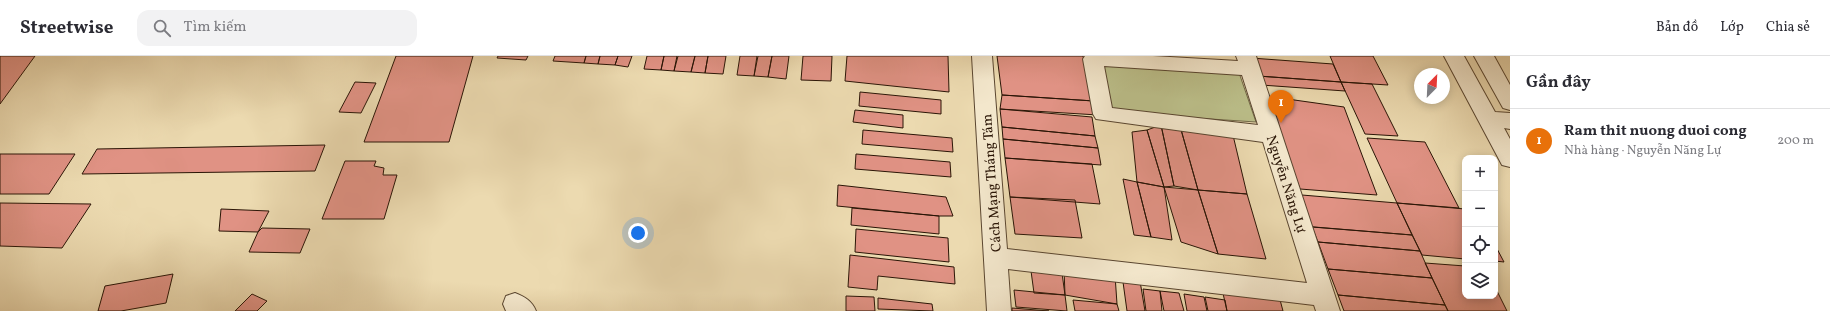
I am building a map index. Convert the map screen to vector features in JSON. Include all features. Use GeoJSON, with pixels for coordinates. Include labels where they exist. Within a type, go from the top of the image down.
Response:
{"type":"FeatureCollection","features":[{"type":"Feature","properties":{"kind":"street","name":"Cách Mạng Tháng Tám"},"geometry":{"type":"LineString","coordinates":[[982,56],[999,311]]}},
{"type":"Feature","properties":{"kind":"street"},"geometry":{"type":"LineString","coordinates":[[1454,56],[1510,159]]}},
{"type":"Feature","properties":{"kind":"street"},"geometry":{"type":"LineString","coordinates":[[1484,56],[1510,103]]}},
{"type":"Feature","properties":{"kind":"street"},"geometry":{"type":"LineString","coordinates":[[1248,62],[1093,59],[1103,114],[1271,134]]}},
{"type":"Feature","properties":{"kind":"street","name":"Nguyễn Năng Lự"},"geometry":{"type":"LineString","coordinates":[[1248,62],[1325,303]]}},
{"type":"Feature","properties":{"kind":"street"},"geometry":{"type":"LineString","coordinates":[[1488,119],[1510,121]]}},
{"type":"Feature","properties":{"kind":"street"},"geometry":{"type":"LineString","coordinates":[[996,258],[1325,303]]}},
{"type":"Feature","properties":{"kind":"green space"},"geometry":{"type":"Polygon","coordinates":[[[1095,56],[1236,64],[1256,122],[1105,112],[1095,56]]]}},
{"type":"Feature","properties":{"kind":"building"},"geometry":{"type":"Polygon","coordinates":[[[0,56],[35,56],[0,104],[0,56]]]}},
{"type":"Feature","properties":{"kind":"building"},"geometry":{"type":"Polygon","coordinates":[[[396,56],[473,56],[449,142],[364,142],[396,56]]]}},
{"type":"Feature","properties":{"kind":"building"},"geometry":{"type":"Polygon","coordinates":[[[498,56],[528,56],[526,60],[497,58],[498,56]]]}},
{"type":"Feature","properties":{"kind":"building"},"geometry":{"type":"Polygon","coordinates":[[[555,56],[586,56],[584,63],[553,61],[555,56]]]}},
{"type":"Feature","properties":{"kind":"building"},"geometry":{"type":"Polygon","coordinates":[[[586,56],[600,56],[598,64],[584,63],[586,56]]]}},
{"type":"Feature","properties":{"kind":"building"},"geometry":{"type":"Polygon","coordinates":[[[600,56],[618,56],[615,65],[598,64],[600,56]]]}},
{"type":"Feature","properties":{"kind":"building"},"geometry":{"type":"Polygon","coordinates":[[[618,56],[632,56],[628,67],[615,65],[618,56]]]}},
{"type":"Feature","properties":{"kind":"building"},"geometry":{"type":"Polygon","coordinates":[[[647,56],[664,56],[661,70],[644,69],[647,56]]]}},
{"type":"Feature","properties":{"kind":"building"},"geometry":{"type":"Polygon","coordinates":[[[664,56],[677,56],[674,71],[661,70],[664,56]]]}},
{"type":"Feature","properties":{"kind":"building"},"geometry":{"type":"Polygon","coordinates":[[[678,56],[695,56],[691,72],[674,71],[678,56]]]}},
{"type":"Feature","properties":{"kind":"building"},"geometry":{"type":"Polygon","coordinates":[[[695,56],[708,56],[705,73],[691,72],[695,56]]]}},
{"type":"Feature","properties":{"kind":"building"},"geometry":{"type":"Polygon","coordinates":[[[708,56],[726,56],[723,74],[705,73],[708,56]]]}},
{"type":"Feature","properties":{"kind":"building"},"geometry":{"type":"Polygon","coordinates":[[[740,56],[757,56],[754,76],[737,75],[740,56]]]}},
{"type":"Feature","properties":{"kind":"building"},"geometry":{"type":"Polygon","coordinates":[[[758,56],[772,56],[768,77],[754,76],[758,56]]]}},
{"type":"Feature","properties":{"kind":"building"},"geometry":{"type":"Polygon","coordinates":[[[772,56],[789,56],[786,79],[768,77],[772,56]]]}},
{"type":"Feature","properties":{"kind":"building"},"geometry":{"type":"Polygon","coordinates":[[[803,56],[832,56],[831,81],[801,80],[803,56]]]}},
{"type":"Feature","properties":{"kind":"building"},"geometry":{"type":"Polygon","coordinates":[[[847,56],[948,56],[949,92],[845,81],[847,56]]]}},
{"type":"Feature","properties":{"kind":"building"},"geometry":{"type":"Polygon","coordinates":[[[997,56],[1083,56],[1094,101],[1002,95],[997,56]]]}},
{"type":"Feature","properties":{"kind":"building"},"geometry":{"type":"Polygon","coordinates":[[[1330,56],[1373,56],[1388,85],[1341,82],[1330,56]]]}},
{"type":"Feature","properties":{"kind":"building"},"geometry":{"type":"Polygon","coordinates":[[[1251,58],[1333,64],[1341,82],[1258,76],[1251,58]]]}},
{"type":"Feature","properties":{"kind":"building"},"geometry":{"type":"Polygon","coordinates":[[[1258,76],[1341,82],[1345,91],[1261,85],[1258,76]]]}},
{"type":"Feature","properties":{"kind":"building"},"geometry":{"type":"Polygon","coordinates":[[[355,82],[376,83],[361,113],[339,112],[355,82]]]}},
{"type":"Feature","properties":{"kind":"building"},"geometry":{"type":"Polygon","coordinates":[[[1341,82],[1372,84],[1398,136],[1365,134],[1341,82]]]}},
{"type":"Feature","properties":{"kind":"building"},"geometry":{"type":"Polygon","coordinates":[[[860,92],[941,100],[941,114],[859,106],[860,92]]]}},
{"type":"Feature","properties":{"kind":"building"},"geometry":{"type":"Polygon","coordinates":[[[1002,95],[1094,101],[1098,115],[1000,109],[1002,95]]]}},
{"type":"Feature","properties":{"kind":"building"},"geometry":{"type":"Polygon","coordinates":[[[1266,96],[1344,107],[1377,195],[1300,189],[1266,96]]]}},
{"type":"Feature","properties":{"kind":"building"},"geometry":{"type":"Polygon","coordinates":[[[1000,109],[1092,117],[1095,136],[1002,127],[1000,109]]]}},
{"type":"Feature","properties":{"kind":"building"},"geometry":{"type":"Polygon","coordinates":[[[855,110],[903,115],[903,128],[853,122],[855,110]]]}},
{"type":"Feature","properties":{"kind":"building"},"geometry":{"type":"Polygon","coordinates":[[[1161,125],[1180,126],[1198,190],[1174,186],[1161,125]]]}},
{"type":"Feature","properties":{"kind":"building"},"geometry":{"type":"Polygon","coordinates":[[[1161,125],[1174,186],[1164,187],[1147,130],[1161,125]]]}},
{"type":"Feature","properties":{"kind":"building"},"geometry":{"type":"Polygon","coordinates":[[[1180,126],[1232,131],[1247,194],[1198,190],[1180,126]]]}},
{"type":"Feature","properties":{"kind":"building"},"geometry":{"type":"Polygon","coordinates":[[[1002,127],[1095,136],[1098,148],[1003,139],[1002,127]]]}},
{"type":"Feature","properties":{"kind":"building"},"geometry":{"type":"Polygon","coordinates":[[[863,130],[952,138],[953,152],[862,144],[863,130]]]}},
{"type":"Feature","properties":{"kind":"building"},"geometry":{"type":"Polygon","coordinates":[[[1147,130],[1164,187],[1137,182],[1132,132],[1147,130]]]}},
{"type":"Feature","properties":{"kind":"building"},"geometry":{"type":"Polygon","coordinates":[[[1367,138],[1425,142],[1459,208],[1397,203],[1367,138]]]}},
{"type":"Feature","properties":{"kind":"building"},"geometry":{"type":"Polygon","coordinates":[[[1003,139],[1098,148],[1101,165],[1005,158],[1003,139]]]}},
{"type":"Feature","properties":{"kind":"building"},"geometry":{"type":"Polygon","coordinates":[[[325,145],[315,171],[82,174],[97,149],[325,145]]]}},
{"type":"Feature","properties":{"kind":"building"},"geometry":{"type":"Polygon","coordinates":[[[0,154],[75,154],[49,194],[0,194],[0,154]]]}},
{"type":"Feature","properties":{"kind":"building"},"geometry":{"type":"Polygon","coordinates":[[[856,154],[950,162],[951,177],[855,169],[856,154]]]}},
{"type":"Feature","properties":{"kind":"building"},"geometry":{"type":"Polygon","coordinates":[[[1005,158],[1092,164],[1100,204],[1010,197],[1005,158]]]}},
{"type":"Feature","properties":{"kind":"building"},"geometry":{"type":"Polygon","coordinates":[[[345,161],[376,161],[374,166],[384,168],[383,175],[397,175],[384,219],[322,219],[345,161]]]}},
{"type":"Feature","properties":{"kind":"building"},"geometry":{"type":"Polygon","coordinates":[[[1123,179],[1137,182],[1151,237],[1134,235],[1123,179]]]}},
{"type":"Feature","properties":{"kind":"building"},"geometry":{"type":"Polygon","coordinates":[[[1137,182],[1164,187],[1172,240],[1151,237],[1137,182]]]}},
{"type":"Feature","properties":{"kind":"building"},"geometry":{"type":"Polygon","coordinates":[[[838,185],[946,197],[953,216],[939,216],[837,206],[838,185]]]}},
{"type":"Feature","properties":{"kind":"building"},"geometry":{"type":"Polygon","coordinates":[[[1164,187],[1198,190],[1218,254],[1181,242],[1164,187]]]}},
{"type":"Feature","properties":{"kind":"building"},"geometry":{"type":"Polygon","coordinates":[[[1198,190],[1247,194],[1266,259],[1218,254],[1198,190]]]}},
{"type":"Feature","properties":{"kind":"building"},"geometry":{"type":"Polygon","coordinates":[[[1290,194],[1397,203],[1412,235],[1302,226],[1290,194]]]}},
{"type":"Feature","properties":{"kind":"building"},"geometry":{"type":"Polygon","coordinates":[[[1010,197],[1075,200],[1082,238],[1015,234],[1010,197]]]}},
{"type":"Feature","properties":{"kind":"building"},"geometry":{"type":"Polygon","coordinates":[[[0,203],[91,204],[62,248],[0,246],[0,203]]]}},
{"type":"Feature","properties":{"kind":"building"},"geometry":{"type":"Polygon","coordinates":[[[1397,203],[1462,209],[1462,259],[1422,255],[1397,203]]]}},
{"type":"Feature","properties":{"kind":"building"},"geometry":{"type":"Polygon","coordinates":[[[852,208],[939,216],[939,234],[851,225],[852,208]]]}},
{"type":"Feature","properties":{"kind":"building"},"geometry":{"type":"Polygon","coordinates":[[[221,209],[269,211],[258,232],[219,231],[221,209]]]}},
{"type":"Feature","properties":{"kind":"building"},"geometry":{"type":"Polygon","coordinates":[[[1312,227],[1412,235],[1420,251],[1318,242],[1312,227]]]}},
{"type":"Feature","properties":{"kind":"building"},"geometry":{"type":"Polygon","coordinates":[[[262,228],[310,229],[300,253],[249,252],[258,232],[262,228]]]}},
{"type":"Feature","properties":{"kind":"building"},"geometry":{"type":"Polygon","coordinates":[[[856,229],[948,238],[949,262],[855,252],[856,229]]]}},
{"type":"Feature","properties":{"kind":"building"},"geometry":{"type":"Polygon","coordinates":[[[1318,242],[1420,251],[1432,278],[1328,269],[1318,242]]]}},
{"type":"Feature","properties":{"kind":"building"},"geometry":{"type":"Polygon","coordinates":[[[1498,251],[1504,262],[1498,261],[1498,251]]]}},
{"type":"Feature","properties":{"kind":"building"},"geometry":{"type":"Polygon","coordinates":[[[850,255],[954,267],[955,284],[878,276],[877,290],[848,287],[850,255]]]}},
{"type":"Feature","properties":{"kind":"building"},"geometry":{"type":"Polygon","coordinates":[[[1425,263],[1462,266],[1462,299],[1498,299],[1498,293],[1507,311],[1448,311],[1425,263]]]}},
{"type":"Feature","properties":{"kind":"building"},"geometry":{"type":"Polygon","coordinates":[[[1064,269],[1115,275],[1117,304],[1065,295],[1064,269]]]}},
{"type":"Feature","properties":{"kind":"building"},"geometry":{"type":"Polygon","coordinates":[[[1328,269],[1432,278],[1445,305],[1338,295],[1328,269]]]}},
{"type":"Feature","properties":{"kind":"building"},"geometry":{"type":"Polygon","coordinates":[[[1031,271],[1062,273],[1065,295],[1034,293],[1031,271]]]}},
{"type":"Feature","properties":{"kind":"building"},"geometry":{"type":"Polygon","coordinates":[[[173,274],[166,303],[121,311],[98,311],[105,286],[173,274]]]}},
{"type":"Feature","properties":{"kind":"building"},"geometry":{"type":"Polygon","coordinates":[[[1140,281],[1145,311],[1127,311],[1123,282],[1140,281]]]}},
{"type":"Feature","properties":{"kind":"building"},"geometry":{"type":"Polygon","coordinates":[[[1143,289],[1160,291],[1162,311],[1146,311],[1143,289]]]}},
{"type":"Feature","properties":{"kind":"building"},"geometry":{"type":"Polygon","coordinates":[[[1222,289],[1279,296],[1283,311],[1227,311],[1222,289]]]}},
{"type":"Feature","properties":{"kind":"building"},"geometry":{"type":"Polygon","coordinates":[[[1014,290],[1065,295],[1067,311],[1016,307],[1014,290]]]}},
{"type":"Feature","properties":{"kind":"building"},"geometry":{"type":"Polygon","coordinates":[[[1160,291],[1179,293],[1184,311],[1164,311],[1160,291]]]}},
{"type":"Feature","properties":{"kind":"building"},"geometry":{"type":"Polygon","coordinates":[[[252,294],[267,301],[257,311],[235,311],[252,294]]]}},
{"type":"Feature","properties":{"kind":"building"},"geometry":{"type":"Polygon","coordinates":[[[1184,294],[1204,297],[1207,311],[1187,311],[1184,294]]]}},
{"type":"Feature","properties":{"kind":"building"},"geometry":{"type":"Polygon","coordinates":[[[1338,295],[1445,305],[1448,311],[1344,311],[1338,295]]]}},
{"type":"Feature","properties":{"kind":"building"},"geometry":{"type":"Polygon","coordinates":[[[846,296],[874,297],[875,311],[846,311],[846,296]]]}},
{"type":"Feature","properties":{"kind":"building"},"geometry":{"type":"Polygon","coordinates":[[[1205,297],[1225,300],[1227,311],[1208,311],[1205,297]]]}},
{"type":"Feature","properties":{"kind":"building"},"geometry":{"type":"Polygon","coordinates":[[[878,298],[932,304],[933,311],[878,309],[878,298]]]}},
{"type":"Feature","properties":{"kind":"building"},"geometry":{"type":"Polygon","coordinates":[[[1073,300],[1117,304],[1119,311],[1075,311],[1073,300]]]}},
{"type":"Feature","properties":{"kind":"building"},"geometry":{"type":"Polygon","coordinates":[[[1012,308],[1049,311],[1012,311],[1012,308]]]}},
{"type":"Feature","properties":{"kind":"place","name":"Ram thit nuong duoi cong"},"geometry":{"type":"Point","coordinates":[1281,123]}}]}
